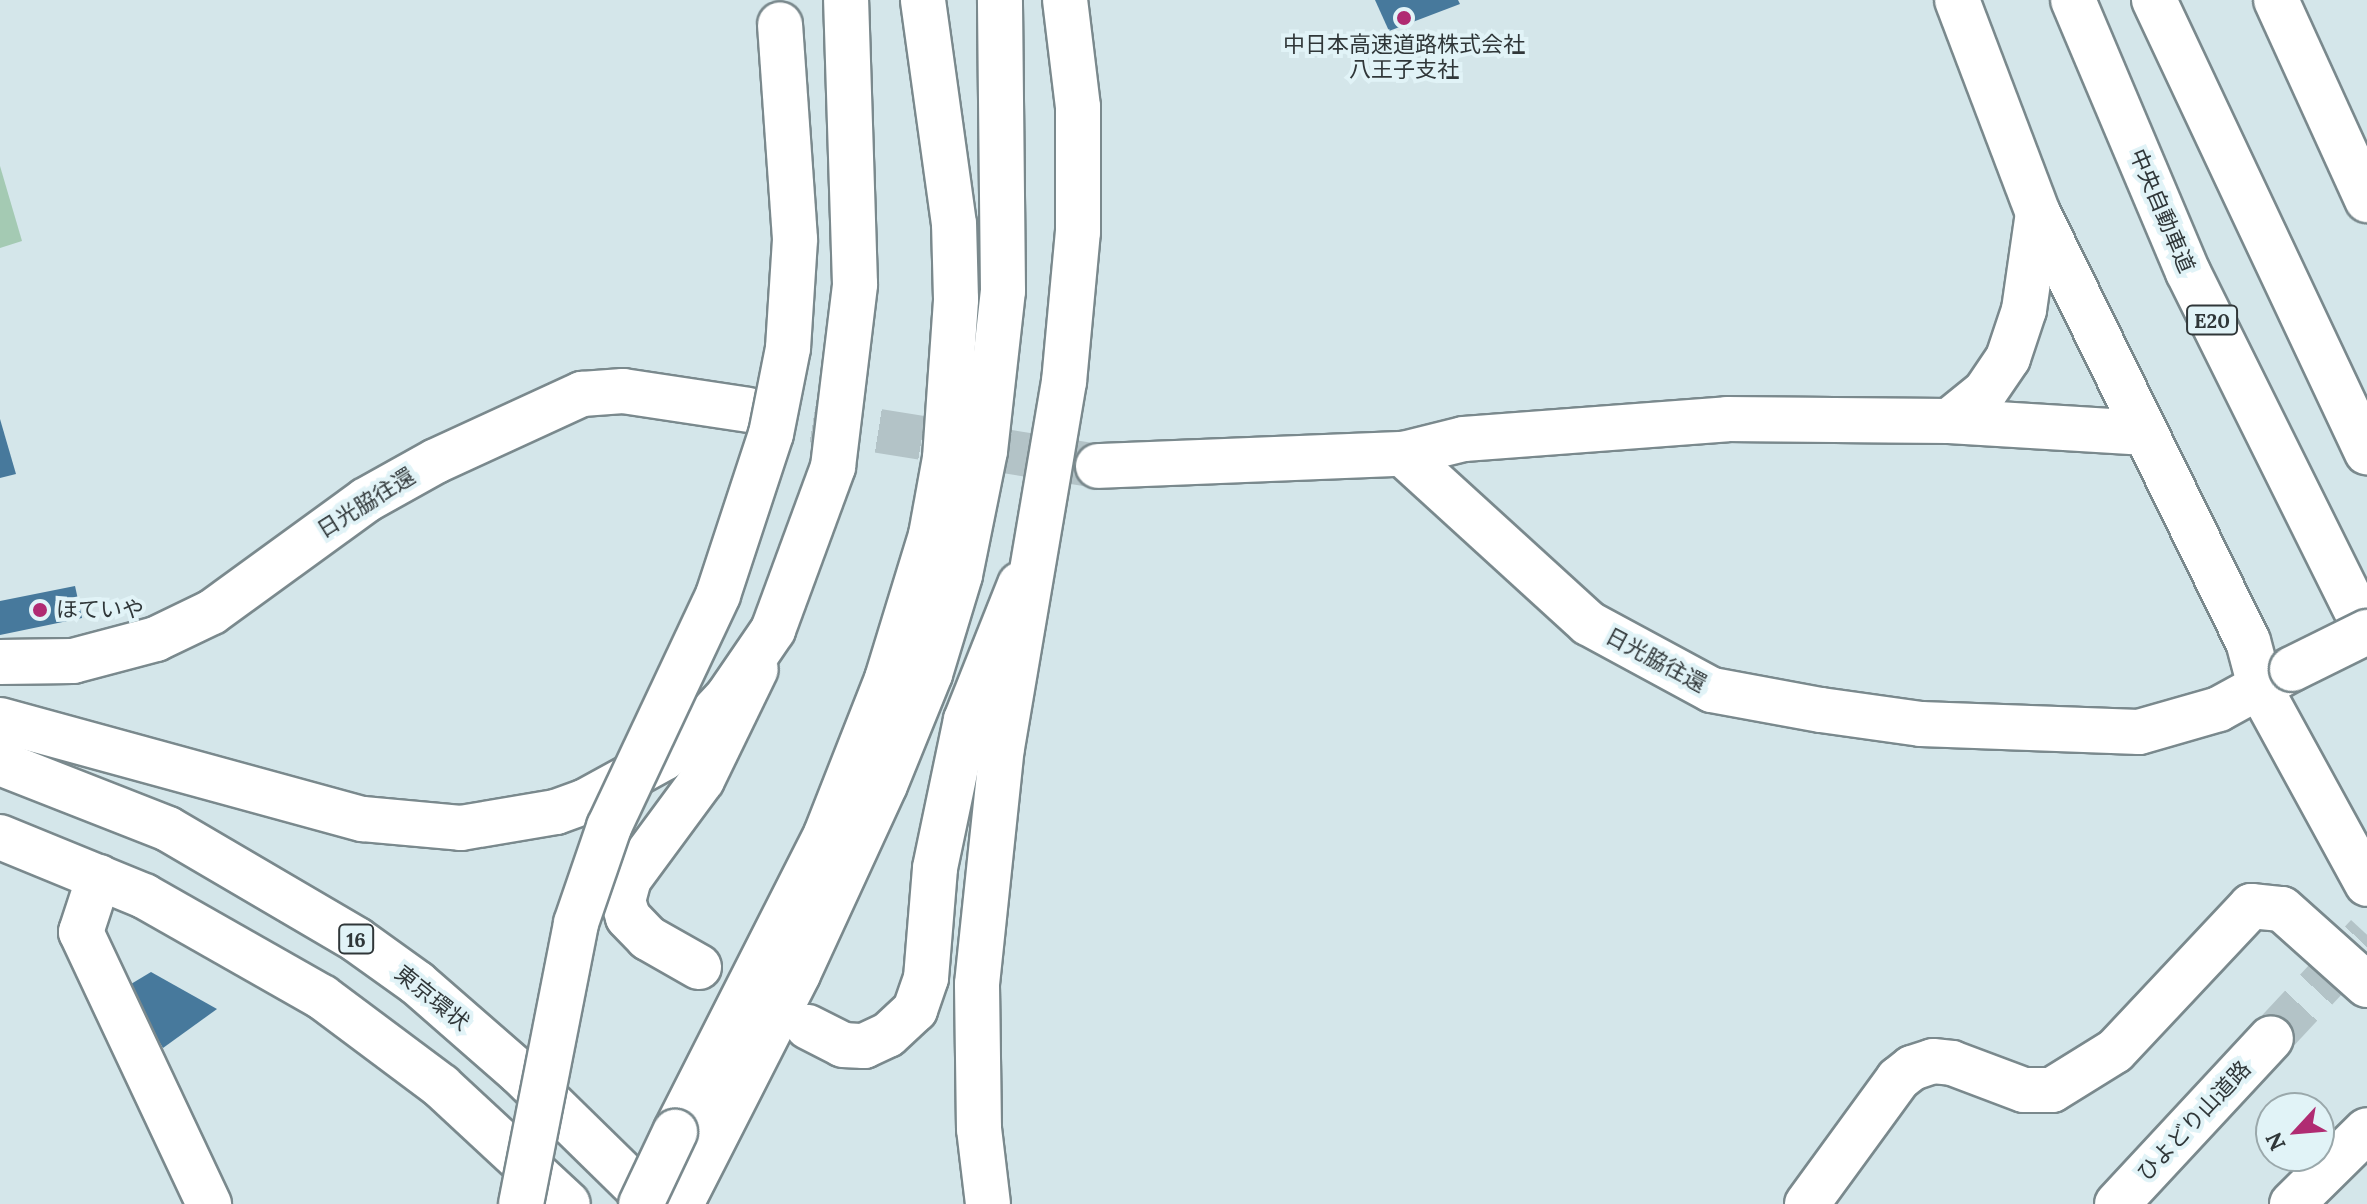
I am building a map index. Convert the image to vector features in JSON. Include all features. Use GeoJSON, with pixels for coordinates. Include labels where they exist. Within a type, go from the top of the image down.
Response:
{"type":"FeatureCollection","features":[{"type":"Feature","properties":{"kind":"main road"},"geometry":{"type":"LineString","coordinates":[[821,0],[851,160]]}},
{"type":"Feature","properties":{"kind":"main road"},"geometry":{"type":"LineString","coordinates":[[699,967],[648,938],[628,917],[623,901],[629,879],[702,780],[773,630],[833,467],[855,284],[846,0]]}},
{"type":"Feature","properties":{"kind":"main road"},"geometry":{"type":"LineString","coordinates":[[681,1204],[690,1141],[826,834],[887,679],[931,535],[945,458],[956,299],[954,224],[923,0]]}},
{"type":"Feature","properties":{"kind":"main road"},"geometry":{"type":"LineString","coordinates":[[641,1204],[690,1141],[798,974],[885,785],[930,674],[960,575],[985,451],[1003,291],[1000,0]]}},
{"type":"Feature","properties":{"kind":"main road"},"geometry":{"type":"LineString","coordinates":[[988,1204],[979,1129],[977,984],[1002,748],[1064,382],[1078,232],[1078,107],[1065,0]]}},
{"type":"Feature","properties":{"kind":"main road"},"geometry":{"type":"LineString","coordinates":[[1957,0],[2038,213],[2143,433],[2248,641],[2276,680],[2367,884]]}},
{"type":"Feature","properties":{"kind":"main road","name":"中央自動車道"},"geometry":{"type":"LineString","coordinates":[[2073,0],[2188,272],[2367,632]]}},
{"type":"Feature","properties":{"kind":"main road"},"geometry":{"type":"LineString","coordinates":[[2154,0],[2367,452]]}},
{"type":"Feature","properties":{"kind":"main road"},"geometry":{"type":"LineString","coordinates":[[2276,0],[2367,200]]}},
{"type":"Feature","properties":{"kind":"main road"},"geometry":{"type":"LineString","coordinates":[[521,1204],[556,1004],[576,923],[609,827],[718,595],[771,434],[788,348],[795,239],[778,13]]}},
{"type":"Feature","properties":{"kind":"main road"},"geometry":{"type":"LineString","coordinates":[[1949,421],[1985,392],[2008,358],[2024,310],[2038,213]]}},
{"type":"Feature","properties":{"kind":"main road","name":"日光脇往還"},"geometry":{"type":"LineString","coordinates":[[0,662],[73,661],[156,639],[212,612],[366,500],[436,461],[582,394],[623,391],[748,410]]}},
{"type":"Feature","properties":{"kind":"main road"},"geometry":{"type":"LineString","coordinates":[[1098,466],[1403,454],[1464,439],[1727,419],[1949,421],[2143,433]]}},
{"type":"Feature","properties":{"kind":"main road","name":"日光脇往還"},"geometry":{"type":"LineString","coordinates":[[1403,454],[1588,623],[1712,690],[1921,724],[2099,732],[2174,725],[2276,680],[2367,632]]}},
{"type":"Feature","properties":{"kind":"main road"},"geometry":{"type":"LineString","coordinates":[[808,1027],[843,1045],[864,1046],[888,1035],[915,1010],[926,978],[935,868],[966,720],[1040,533]]}},
{"type":"Feature","properties":{"kind":"main road"},"geometry":{"type":"LineString","coordinates":[[0,720],[348,815],[461,828],[556,812],[664,758],[728,696],[773,630]]}},
{"type":"Feature","properties":{"kind":"main road","name":"東京環状"},"geometry":{"type":"LineString","coordinates":[[0,763],[168,829],[357,940],[417,983],[520,1073],[654,1204]]}},
{"type":"Feature","properties":{"kind":"main road"},"geometry":{"type":"LineString","coordinates":[[0,837],[99,877],[206,928],[376,1034],[441,1086],[568,1204]]}},
{"type":"Feature","properties":{"kind":"main road"},"geometry":{"type":"LineString","coordinates":[[99,877],[81,932],[209,1204]]}},
{"type":"Feature","properties":{"kind":"main road"},"geometry":{"type":"LineString","coordinates":[[1807,1204],[1898,1079],[1912,1068],[1933,1061],[1952,1063],[2024,1090],[2052,1090],[2115,1051],[2251,906],[2282,909],[2367,985]]}},
{"type":"Feature","properties":{"kind":"main road","name":"ひよどり山道路"},"geometry":{"type":"LineString","coordinates":[[2117,1204],[2271,1038]]}},
{"type":"Feature","properties":{"kind":"main road"},"geometry":{"type":"LineString","coordinates":[[2292,1204],[2367,1130]]}},
{"type":"Feature","properties":{"kind":"green space"},"geometry":{"type":"Polygon","coordinates":[[[0,166],[22,241],[0,248],[0,166]]]}},
{"type":"Feature","properties":{"kind":"building","name":"中日本高速道路株式会社 八王子支社"},"geometry":{"type":"Polygon","coordinates":[[[1375,0],[1458,0],[1460,4],[1389,31],[1375,0]]]}},
{"type":"Feature","properties":{"kind":"building"},"geometry":{"type":"Polygon","coordinates":[[[0,419],[16,474],[0,478],[0,419]]]}},
{"type":"Feature","properties":{"kind":"building","name":"ほていや"},"geometry":{"type":"Polygon","coordinates":[[[75,586],[82,618],[0,635],[0,601],[75,586]]]}},
{"type":"Feature","properties":{"kind":"building"},"geometry":{"type":"Polygon","coordinates":[[[151,972],[217,1009],[163,1048],[126,987],[151,972]]]}},
{"type":"Feature","properties":{"kind":"tunnel"},"geometry":{"type":"LineString","coordinates":[[748,410],[1098,466]]}},
{"type":"Feature","properties":{"kind":"tunnel"},"geometry":{"type":"LineString","coordinates":[[2271,1038],[2367,935]]}},
{"type":"Feature","properties":{"kind":"place","name":"中日本高速道路株式会社 八王子支社"},"geometry":{"type":"Point","coordinates":[1404,18]}},
{"type":"Feature","properties":{"kind":"place","name":"ほていや"},"geometry":{"type":"Point","coordinates":[40,610]}}]}
